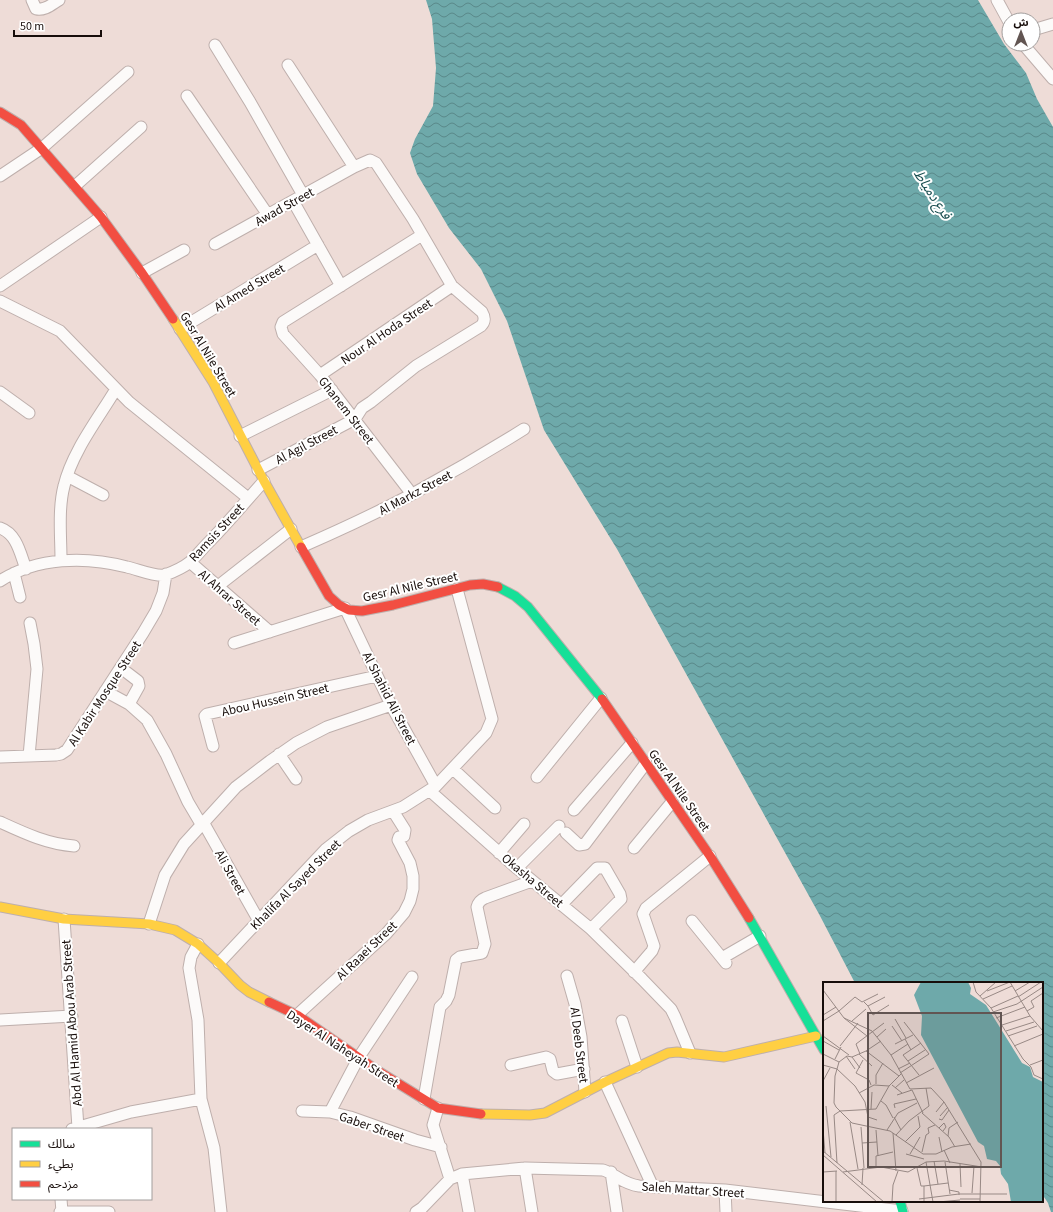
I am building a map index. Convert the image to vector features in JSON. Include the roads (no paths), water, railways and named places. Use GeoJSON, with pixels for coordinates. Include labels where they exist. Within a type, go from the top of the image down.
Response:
{"type":"FeatureCollection","features":[{"type":"Feature","properties":{"kind":"street"},"geometry":{"type":"LineString","coordinates":[[32,0],[36,9],[41,10],[59,0]]}},
{"type":"Feature","properties":{"kind":"street"},"geometry":{"type":"LineString","coordinates":[[997,0],[1004,12]]}},
{"type":"Feature","properties":{"kind":"street"},"geometry":{"type":"LineString","coordinates":[[1041,28],[1053,24]]}},
{"type":"Feature","properties":{"kind":"street"},"geometry":{"type":"LineString","coordinates":[[215,45],[250,102],[298,198],[318,245],[341,286],[422,235]]}},
{"type":"Feature","properties":{"kind":"street"},"geometry":{"type":"LineString","coordinates":[[1030,52],[1053,79]]}},
{"type":"Feature","properties":{"kind":"street"},"geometry":{"type":"LineString","coordinates":[[288,65],[354,167]]}},
{"type":"Feature","properties":{"kind":"street"},"geometry":{"type":"LineString","coordinates":[[0,176],[42,148],[128,72]]}},
{"type":"Feature","properties":{"kind":"street"},"geometry":{"type":"LineString","coordinates":[[188,96],[268,215]]}},
{"type":"Feature","properties":{"kind":"street","name":"Gesr Al Nile Street"},"geometry":{"type":"LineString","coordinates":[[0,112],[21,125],[42,148],[101,217],[142,273],[180,329],[213,382],[258,470],[329,596],[345,608],[352,610],[367,610],[397,605],[472,585],[488,585],[503,589],[517,596],[601,698],[710,856],[760,936],[823,1048]]}},
{"type":"Feature","properties":{"kind":"street"},"geometry":{"type":"LineString","coordinates":[[75,186],[141,127]]}},
{"type":"Feature","properties":{"kind":"street","name":"Awad Street"},"geometry":{"type":"LineString","coordinates":[[215,244],[367,160],[373,160],[376,163],[422,235],[452,286],[482,312],[484,316],[483,324],[416,366],[362,408],[355,419]]}},
{"type":"Feature","properties":{"kind":"street"},"geometry":{"type":"LineString","coordinates":[[0,286],[101,217]]}},
{"type":"Feature","properties":{"kind":"street","name":"Al Amed Street"},"geometry":{"type":"LineString","coordinates":[[180,329],[318,245]]}},
{"type":"Feature","properties":{"kind":"street"},"geometry":{"type":"LineString","coordinates":[[142,273],[184,250]]}},
{"type":"Feature","properties":{"kind":"street","name":"Ghanem Street"},"geometry":{"type":"LineString","coordinates":[[341,286],[283,322],[281,327],[284,334],[320,375],[408,489]]}},
{"type":"Feature","properties":{"kind":"street","name":"Nour Al Hoda Street"},"geometry":{"type":"LineString","coordinates":[[320,375],[452,286]]}},
{"type":"Feature","properties":{"kind":"street"},"geometry":{"type":"LineString","coordinates":[[0,301],[60,331],[129,402],[248,498]]}},
{"type":"Feature","properties":{"kind":"street"},"geometry":{"type":"LineString","coordinates":[[61,560],[62,508],[64,487],[67,476],[78,452],[116,389]]}},
{"type":"Feature","properties":{"kind":"street"},"geometry":{"type":"LineString","coordinates":[[240,436],[332,390]]}},
{"type":"Feature","properties":{"kind":"street"},"geometry":{"type":"LineString","coordinates":[[0,392],[29,413]]}},
{"type":"Feature","properties":{"kind":"street","name":"Al Agil Street"},"geometry":{"type":"LineString","coordinates":[[258,470],[355,419]]}},
{"type":"Feature","properties":{"kind":"street","name":"Al Markz Street"},"geometry":{"type":"LineString","coordinates":[[302,548],[415,493],[524,429]]}},
{"type":"Feature","properties":{"kind":"street"},"geometry":{"type":"LineString","coordinates":[[67,476],[103,495]]}},
{"type":"Feature","properties":{"kind":"street","name":"Ramsis Street"},"geometry":{"type":"LineString","coordinates":[[166,574],[190,562],[221,530],[264,480]]}},
{"type":"Feature","properties":{"kind":"street"},"geometry":{"type":"LineString","coordinates":[[0,528],[6,530],[16,541],[26,569]]}},
{"type":"Feature","properties":{"kind":"street"},"geometry":{"type":"LineString","coordinates":[[218,586],[291,529]]}},
{"type":"Feature","properties":{"kind":"street"},"geometry":{"type":"LineString","coordinates":[[0,581],[14,573],[61,560],[88,561],[125,566],[159,576],[166,574]]}},
{"type":"Feature","properties":{"kind":"street","name":"Al Ahrar Street"},"geometry":{"type":"LineString","coordinates":[[190,562],[270,632]]}},
{"type":"Feature","properties":{"kind":"street"},"geometry":{"type":"LineString","coordinates":[[14,573],[20,597]]}},
{"type":"Feature","properties":{"kind":"street","name":"Al Kabir Mosque Street"},"geometry":{"type":"LineString","coordinates":[[0,757],[56,755],[64,752],[143,634],[164,593],[166,574]]}},
{"type":"Feature","properties":{"kind":"street","name":"Khalifa Al Sayed Street"},"geometry":{"type":"LineString","coordinates":[[219,963],[326,849],[349,831],[368,820],[403,807],[433,789],[486,733],[492,719],[457,589]]}},
{"type":"Feature","properties":{"kind":"street"},"geometry":{"type":"LineString","coordinates":[[234,643],[345,608]]}},
{"type":"Feature","properties":{"kind":"street","name":"Al Shahid Ali Street"},"geometry":{"type":"LineString","coordinates":[[345,608],[433,789]]}},
{"type":"Feature","properties":{"kind":"street"},"geometry":{"type":"LineString","coordinates":[[29,756],[37,669],[30,624]]}},
{"type":"Feature","properties":{"kind":"street"},"geometry":{"type":"LineString","coordinates":[[121,668],[138,681],[139,684],[129,704]]}},
{"type":"Feature","properties":{"kind":"street","name":"Abou Hussein Street"},"geometry":{"type":"LineString","coordinates":[[213,746],[205,716],[207,714],[377,676]]}},
{"type":"Feature","properties":{"kind":"street","name":"Ali Street"},"geometry":{"type":"LineString","coordinates":[[105,691],[129,704],[147,720],[166,754],[188,802],[202,823],[259,921]]}},
{"type":"Feature","properties":{"kind":"street"},"geometry":{"type":"LineString","coordinates":[[537,777],[601,698]]}},
{"type":"Feature","properties":{"kind":"street"},"geometry":{"type":"LineString","coordinates":[[150,924],[165,875],[184,844],[236,787],[296,743],[327,727],[391,705]]}},
{"type":"Feature","properties":{"kind":"street"},"geometry":{"type":"LineString","coordinates":[[574,810],[632,743]]}},
{"type":"Feature","properties":{"kind":"street"},"geometry":{"type":"LineString","coordinates":[[279,754],[296,779]]}},
{"type":"Feature","properties":{"kind":"street"},"geometry":{"type":"LineString","coordinates":[[517,868],[562,829],[579,845],[585,844],[646,763]]}},
{"type":"Feature","properties":{"kind":"street"},"geometry":{"type":"LineString","coordinates":[[453,769],[495,808]]}},
{"type":"Feature","properties":{"kind":"street","name":"Okasha Street"},"geometry":{"type":"LineString","coordinates":[[433,789],[499,853],[591,929],[671,1009],[690,1053]]}},
{"type":"Feature","properties":{"kind":"street"},"geometry":{"type":"LineString","coordinates":[[634,848],[672,802]]}},
{"type":"Feature","properties":{"kind":"street","name":"Al Raaei Street"},"geometry":{"type":"LineString","coordinates":[[297,1015],[386,934],[404,913],[410,901],[413,889],[413,876],[410,863],[398,840],[399,837],[404,836],[405,830],[393,811]]}},
{"type":"Feature","properties":{"kind":"street"},"geometry":{"type":"LineString","coordinates":[[0,822],[44,841],[58,845],[74,846]]}},
{"type":"Feature","properties":{"kind":"street"},"geometry":{"type":"LineString","coordinates":[[499,853],[524,824]]}},
{"type":"Feature","properties":{"kind":"street"},"geometry":{"type":"LineString","coordinates":[[634,972],[652,951],[654,946],[643,914],[646,908],[710,856]]}},
{"type":"Feature","properties":{"kind":"street"},"geometry":{"type":"LineString","coordinates":[[562,904],[597,868],[605,868],[620,894],[620,899],[591,929]]}},
{"type":"Feature","properties":{"kind":"street"},"geometry":{"type":"LineString","coordinates":[[424,1099],[440,1007],[449,995],[456,960],[460,957],[482,953],[484,949],[476,907],[477,904],[484,898],[532,881]]}},
{"type":"Feature","properties":{"kind":"street","name":"Dayer Al Naheyah Street"},"geometry":{"type":"LineString","coordinates":[[0,907],[64,919],[150,924],[175,930],[198,944],[249,992],[297,1015],[438,1108],[473,1114],[545,1113],[604,1082],[668,1054],[677,1052],[724,1057],[816,1036]]}},
{"type":"Feature","properties":{"kind":"street","name":"Abd Al Hamid Abou Arab Street"},"geometry":{"type":"LineString","coordinates":[[64,919],[72,1016],[75,1128]]}},
{"type":"Feature","properties":{"kind":"street"},"geometry":{"type":"LineString","coordinates":[[692,921],[724,960],[760,936]]}},
{"type":"Feature","properties":{"kind":"street"},"geometry":{"type":"LineString","coordinates":[[198,944],[191,957],[190,968],[198,1020],[201,1099],[214,1148],[221,1212]]}},
{"type":"Feature","properties":{"kind":"street"},"geometry":{"type":"LineString","coordinates":[[600,954],[610,948]]}},
{"type":"Feature","properties":{"kind":"street","name":"Al Deeb Street"},"geometry":{"type":"LineString","coordinates":[[567,976],[579,1024],[585,1092]]}},
{"type":"Feature","properties":{"kind":"street"},"geometry":{"type":"LineString","coordinates":[[330,1112],[359,1057],[412,977]]}},
{"type":"Feature","properties":{"kind":"street"},"geometry":{"type":"LineString","coordinates":[[0,1020],[72,1016]]}},
{"type":"Feature","properties":{"kind":"street"},"geometry":{"type":"LineString","coordinates":[[622,1021],[637,1067]]}},
{"type":"Feature","properties":{"kind":"street"},"geometry":{"type":"LineString","coordinates":[[511,1065],[546,1057],[550,1059],[553,1071],[557,1074],[584,1069]]}},
{"type":"Feature","properties":{"kind":"street"},"geometry":{"type":"LineString","coordinates":[[604,1082],[653,1187]]}},
{"type":"Feature","properties":{"kind":"street"},"geometry":{"type":"LineString","coordinates":[[75,1128],[132,1112],[201,1099]]}},
{"type":"Feature","properties":{"kind":"street"},"geometry":{"type":"LineString","coordinates":[[416,1212],[422,1208],[450,1179],[433,1125],[438,1108]]}},
{"type":"Feature","properties":{"kind":"street","name":"Gaber Street"},"geometry":{"type":"LineString","coordinates":[[302,1111],[330,1112],[350,1117],[415,1140],[441,1147]]}},
{"type":"Feature","properties":{"kind":"street"},"geometry":{"type":"LineString","coordinates":[[525,1168],[532,1212]]}},
{"type":"Feature","properties":{"kind":"street","name":"Saleh Mattar Street"},"geometry":{"type":"LineString","coordinates":[[450,1179],[462,1174],[525,1168],[598,1169],[611,1172],[631,1185],[725,1190],[837,1208],[902,1208]]}},
{"type":"Feature","properties":{"kind":"street"},"geometry":{"type":"LineString","coordinates":[[611,1172],[617,1212]]}},
{"type":"Feature","properties":{"kind":"street"},"geometry":{"type":"LineString","coordinates":[[462,1174],[469,1212]]}},
{"type":"Feature","properties":{"kind":"street"},"geometry":{"type":"LineString","coordinates":[[725,1190],[726,1212]]}},
{"type":"Feature","properties":{"kind":"street"},"geometry":{"type":"LineString","coordinates":[[61,1200],[61,1212],[109,1212]]}},
{"type":"Feature","properties":{"kind":"water","name":"فرع دمياط"},"geometry":{"type":"Polygon","coordinates":[[[426,0],[978,0],[1001,39],[1001,52],[1010,52],[1026,73],[1037,99],[1053,127],[1053,1212],[1051,1212],[1048,1203],[1043,1196],[1043,982],[854,982],[819,914],[617,549],[544,430],[507,321],[481,269],[449,228],[417,174],[410,153],[415,139],[433,106],[436,68],[432,19],[426,0]]]}}]}
